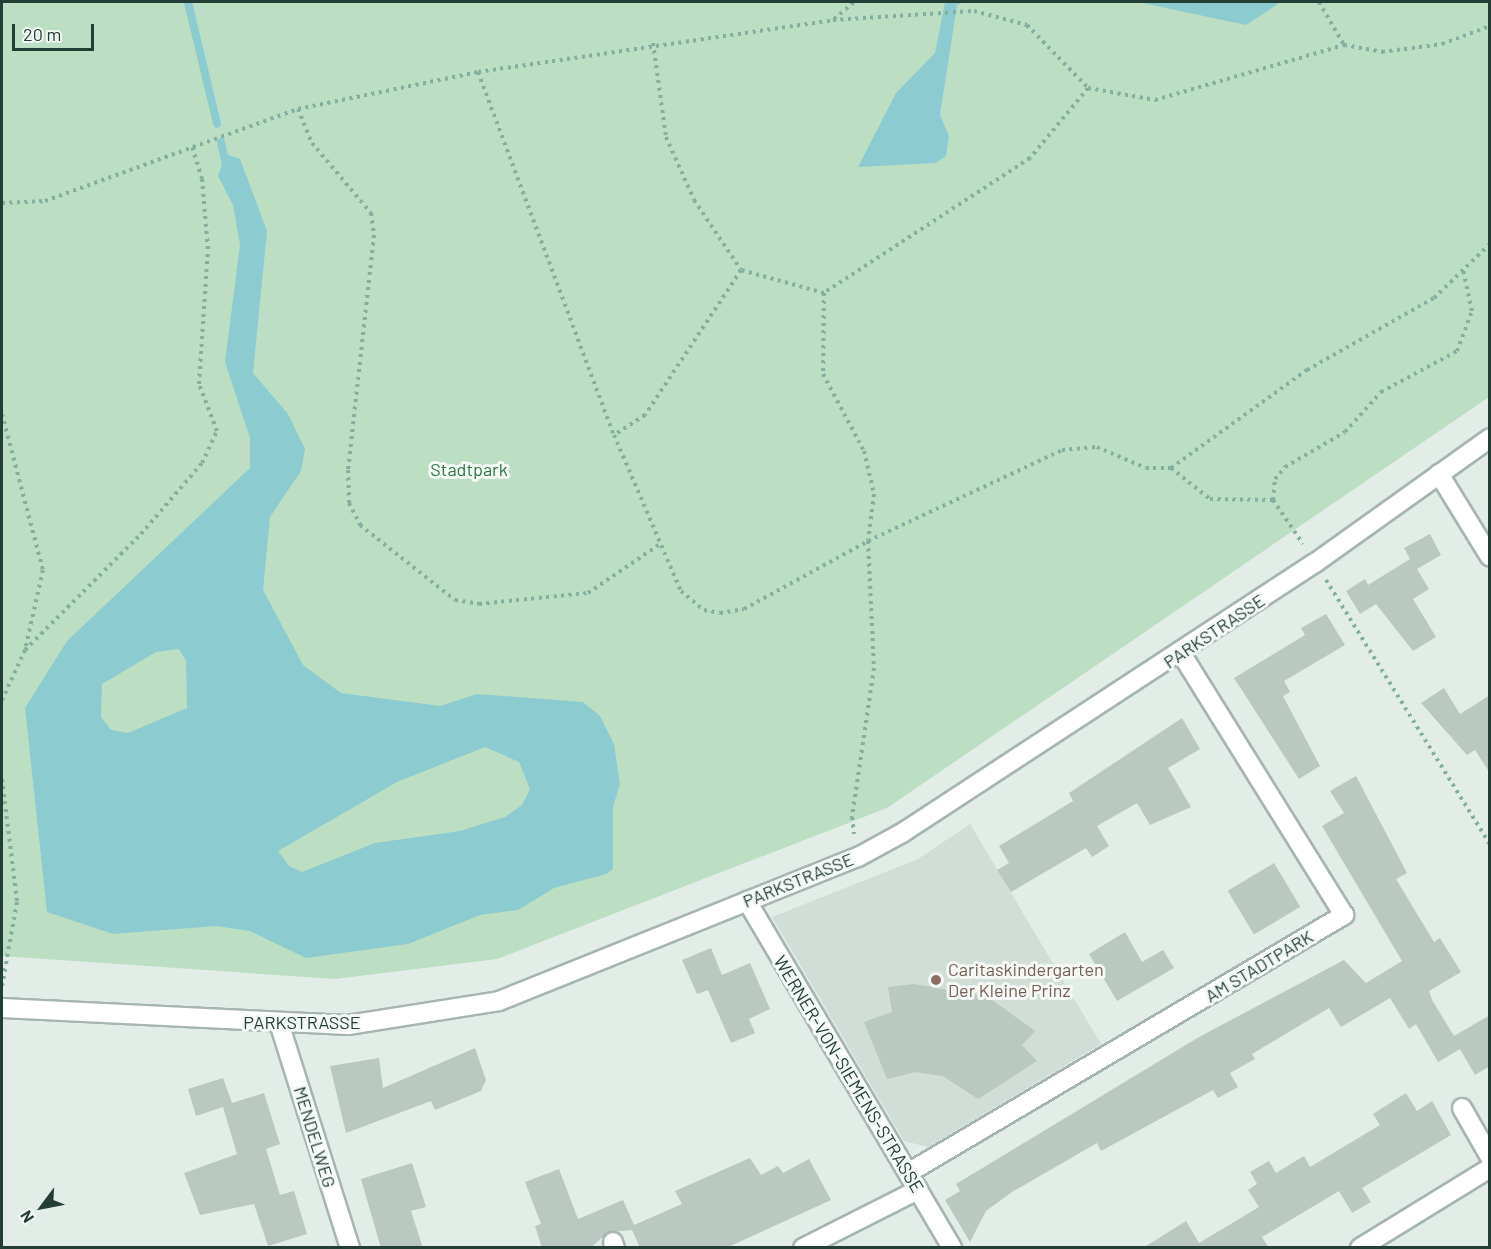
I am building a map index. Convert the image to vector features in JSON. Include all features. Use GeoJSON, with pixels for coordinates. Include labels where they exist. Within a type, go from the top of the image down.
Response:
{"type":"FeatureCollection","features":[{"type":"Feature","properties":{"kind":"street","name":"PARKSTRASSE"},"geometry":{"type":"LineString","coordinates":[[2,1008],[280,1026],[348,1025],[499,1001],[858,857],[1181,652],[1316,563],[1490,438]]}},
{"type":"Feature","properties":{"kind":"street"},"geometry":{"type":"LineString","coordinates":[[1439,474],[1490,556]]}},
{"type":"Feature","properties":{"kind":"street","name":"AM STADTPARK"},"geometry":{"type":"LineString","coordinates":[[908,1173],[1344,915],[1181,652]]}},
{"type":"Feature","properties":{"kind":"street","name":"WERNER-VON-SIEMENS-STRASSE"},"geometry":{"type":"LineString","coordinates":[[747,901],[952,1248]]}},
{"type":"Feature","properties":{"kind":"street","name":"MENDELWEG"},"geometry":{"type":"LineString","coordinates":[[280,1026],[350,1248]]}},
{"type":"Feature","properties":{"kind":"street"},"geometry":{"type":"LineString","coordinates":[[1462,1108],[1490,1158]]}},
{"type":"Feature","properties":{"kind":"street"},"geometry":{"type":"LineString","coordinates":[[1360,1248],[1490,1168]]}},
{"type":"Feature","properties":{"kind":"street"},"geometry":{"type":"LineString","coordinates":[[803,1248],[918,1190]]}},
{"type":"Feature","properties":{"kind":"path"},"geometry":{"type":"LineString","coordinates":[[833,20],[854,2]]}},
{"type":"Feature","properties":{"kind":"path"},"geometry":{"type":"LineString","coordinates":[[1319,2],[1344,45]]}},
{"type":"Feature","properties":{"kind":"path"},"geometry":{"type":"LineString","coordinates":[[2,203],[45,201],[298,109],[478,72],[653,43],[833,20],[975,11],[1027,25],[1088,88],[1155,100],[1344,45],[1382,52],[1442,44],[1490,26]]}},
{"type":"Feature","properties":{"kind":"path"},"geometry":{"type":"LineString","coordinates":[[653,43],[666,137],[694,200],[741,270],[824,293],[1030,158],[1088,88]]}},
{"type":"Feature","properties":{"kind":"path"},"geometry":{"type":"LineString","coordinates":[[478,72],[614,435],[681,591],[704,610],[720,613],[744,609],[868,541],[1062,450],[1097,447],[1146,468],[1171,468],[1307,370],[1434,298],[1490,244]]}},
{"type":"Feature","properties":{"kind":"path"},"geometry":{"type":"LineString","coordinates":[[298,109],[312,143],[371,213],[374,235],[348,470],[348,503],[360,525],[455,600],[479,603],[588,593],[660,544]]}},
{"type":"Feature","properties":{"kind":"path"},"geometry":{"type":"LineString","coordinates":[[24,650],[141,534],[202,463],[218,431],[199,384],[208,249],[202,179],[192,147]]}},
{"type":"Feature","properties":{"kind":"path"},"geometry":{"type":"LineString","coordinates":[[614,435],[645,415],[741,270]]}},
{"type":"Feature","properties":{"kind":"path"},"geometry":{"type":"LineString","coordinates":[[1463,270],[1472,311],[1457,351],[1381,392],[1345,432],[1285,467],[1275,479],[1273,500],[1316,563],[1490,845]]}},
{"type":"Feature","properties":{"kind":"path"},"geometry":{"type":"LineString","coordinates":[[824,293],[823,374],[864,452],[874,494],[868,541],[874,668],[852,817],[858,857]]}},
{"type":"Feature","properties":{"kind":"path"},"geometry":{"type":"LineString","coordinates":[[2,414],[43,570],[24,650],[2,700]]}},
{"type":"Feature","properties":{"kind":"path"},"geometry":{"type":"LineString","coordinates":[[1171,468],[1210,499],[1273,500]]}},
{"type":"Feature","properties":{"kind":"path"},"geometry":{"type":"LineString","coordinates":[[2,779],[17,902],[2,989]]}},
{"type":"Feature","properties":{"kind":"shaded area","name":"Caritaskindergarten Der Kleine Prinz"},"geometry":{"type":"Polygon","coordinates":[[[970,824],[1101,1044],[928,1147],[904,1141],[772,917],[918,859],[970,824]]]}},
{"type":"Feature","properties":{"kind":"green space","name":"Stadtpark"},"geometry":{"type":"Polygon","coordinates":[[[2,2],[1489,2],[1489,397],[887,808],[497,959],[335,979],[2,956],[2,2]]]}},
{"type":"Feature","properties":{"kind":"water"},"geometry":{"type":"Polygon","coordinates":[[[945,2],[965,2],[957,5],[940,115],[949,136],[946,156],[936,163],[858,167],[896,93],[935,53],[945,2]]]}},
{"type":"Feature","properties":{"kind":"water"},"geometry":{"type":"Polygon","coordinates":[[[1138,2],[1281,2],[1246,25],[1138,2]]]}},
{"type":"Feature","properties":{"kind":"water"},"geometry":{"type":"Polygon","coordinates":[[[226,154],[240,159],[267,231],[253,373],[288,414],[305,449],[301,471],[270,517],[263,590],[303,665],[341,693],[440,706],[477,694],[583,702],[600,716],[614,744],[620,784],[613,807],[613,869],[606,874],[554,888],[518,910],[480,915],[408,944],[306,958],[250,931],[216,926],[113,934],[47,912],[25,708],[67,641],[250,468],[250,438],[225,362],[240,245],[233,205],[218,176],[226,154]],[[179,649],[156,652],[102,684],[101,717],[111,730],[128,733],[187,708],[186,661],[179,649]],[[485,747],[397,782],[278,851],[289,866],[302,872],[375,843],[460,831],[505,817],[522,805],[530,789],[519,762],[485,747]]]}},
{"type":"Feature","properties":{"kind":"building"},"geometry":{"type":"Polygon","coordinates":[[[1430,534],[1441,555],[1417,569],[1429,589],[1413,599],[1436,637],[1413,651],[1376,604],[1360,614],[1346,591],[1365,579],[1368,585],[1410,559],[1404,548],[1430,534]]]}},
{"type":"Feature","properties":{"kind":"building"},"geometry":{"type":"Polygon","coordinates":[[[1326,614],[1345,645],[1284,681],[1290,692],[1283,696],[1320,766],[1299,779],[1234,678],[1305,635],[1301,628],[1326,614]]]}},
{"type":"Feature","properties":{"kind":"building"},"geometry":{"type":"Polygon","coordinates":[[[1444,688],[1460,714],[1490,695],[1490,773],[1475,750],[1467,755],[1421,703],[1444,688]]]}},
{"type":"Feature","properties":{"kind":"building"},"geometry":{"type":"Polygon","coordinates":[[[1182,718],[1200,749],[1168,768],[1191,807],[1150,825],[1137,803],[1097,826],[1109,846],[1092,857],[1086,848],[1011,892],[997,870],[1009,863],[999,846],[1073,801],[1069,793],[1182,718]]]}},
{"type":"Feature","properties":{"kind":"building"},"geometry":{"type":"Polygon","coordinates":[[[1356,776],[1407,873],[1396,879],[1434,942],[1440,938],[1461,972],[1429,991],[1432,1000],[1454,1036],[1490,1015],[1490,1066],[1475,1075],[1460,1049],[1438,1062],[1416,1024],[1409,1029],[1390,998],[1341,1027],[1329,1008],[1252,1054],[1255,1059],[1230,1073],[1238,1087],[1218,1098],[1213,1090],[1101,1151],[1097,1143],[1012,1192],[986,1211],[970,1242],[945,1200],[960,1191],[956,1184],[1199,1037],[1344,960],[1366,983],[1402,961],[1322,826],[1344,813],[1330,791],[1356,776]]]}},
{"type":"Feature","properties":{"kind":"building"},"geometry":{"type":"Polygon","coordinates":[[[1274,863],[1300,907],[1254,935],[1228,891],[1274,863]]]}},
{"type":"Feature","properties":{"kind":"building"},"geometry":{"type":"Polygon","coordinates":[[[1125,932],[1142,962],[1163,950],[1174,968],[1117,1001],[1089,954],[1125,932]]]}},
{"type":"Feature","properties":{"kind":"building"},"geometry":{"type":"Polygon","coordinates":[[[711,948],[722,975],[750,963],[770,1009],[749,1019],[755,1033],[731,1043],[708,990],[697,994],[682,960],[711,948]]]}},
{"type":"Feature","properties":{"kind":"building"},"geometry":{"type":"Polygon","coordinates":[[[914,984],[988,997],[1035,1031],[1022,1045],[1037,1061],[978,1099],[943,1076],[915,1072],[887,1079],[864,1022],[892,1012],[888,987],[914,984]]]}},
{"type":"Feature","properties":{"kind":"building"},"geometry":{"type":"Polygon","coordinates":[[[475,1048],[486,1080],[481,1091],[435,1110],[431,1101],[346,1133],[330,1066],[379,1058],[383,1088],[475,1048]]]}},
{"type":"Feature","properties":{"kind":"building"},"geometry":{"type":"Polygon","coordinates":[[[223,1078],[232,1103],[264,1093],[280,1144],[266,1149],[280,1195],[294,1191],[307,1234],[268,1246],[254,1204],[200,1215],[184,1173],[237,1154],[223,1107],[196,1116],[188,1089],[223,1078]]]}},
{"type":"Feature","properties":{"kind":"building"},"geometry":{"type":"Polygon","coordinates":[[[1406,1093],[1417,1111],[1432,1101],[1451,1135],[1362,1188],[1371,1202],[1352,1213],[1339,1191],[1262,1237],[1269,1248],[1143,1248],[1186,1221],[1199,1243],[1259,1207],[1248,1190],[1257,1184],[1250,1172],[1269,1161],[1276,1173],[1304,1156],[1310,1167],[1380,1125],[1373,1114],[1406,1093]]]}},
{"type":"Feature","properties":{"kind":"building"},"geometry":{"type":"Polygon","coordinates":[[[750,1158],[761,1175],[778,1166],[783,1173],[809,1159],[831,1200],[726,1248],[640,1248],[632,1230],[609,1232],[590,1248],[542,1248],[535,1226],[541,1224],[525,1182],[559,1169],[578,1219],[623,1200],[634,1225],[682,1204],[675,1191],[750,1158]]]}},
{"type":"Feature","properties":{"kind":"building"},"geometry":{"type":"Polygon","coordinates":[[[412,1163],[426,1207],[411,1211],[423,1248],[381,1248],[361,1179],[412,1163]]]}},
{"type":"Feature","properties":{"kind":"waterway"},"geometry":{"type":"LineString","coordinates":[[188,2],[217,124]]}},
{"type":"Feature","properties":{"kind":"waterway"},"geometry":{"type":"LineString","coordinates":[[221,142],[226,165]]}},
{"type":"Feature","properties":{"kind":"place","name":"Caritaskindergarten Der Kleine Prinz"},"geometry":{"type":"Point","coordinates":[936,980]}}]}
